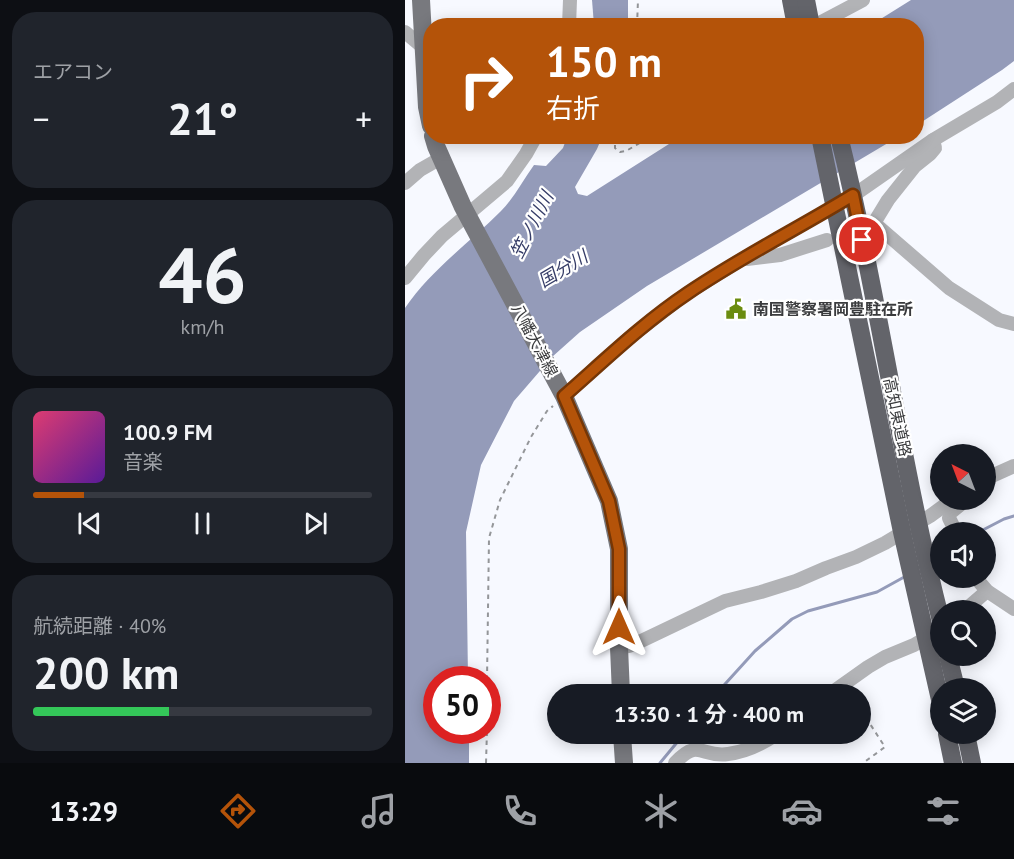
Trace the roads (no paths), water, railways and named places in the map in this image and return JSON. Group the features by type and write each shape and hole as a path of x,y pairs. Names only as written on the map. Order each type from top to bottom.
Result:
{"highway":[{"path":"791,0 794,18"},
{"path":"806,0 811,18"},
{"name":"高知東道路","path":"822,144 902,532 915,550"},
{"name":"高知東道路","path":"841,144 852,189 918,523 915,550 930,618"},
{"name":"高知東道路","path":"923,583 931,600"},
{"path":"949,744 953,763"},
{"path":"968,744 972,763"}],"main road":[{"path":"421,0 423,24"},
{"name":"八幡大津線","path":"436,144 468,216 563,394 609,501 619,549 621,684"},
{"path":"623,744 624,763"}],"street":[{"path":"569,18 570,0"},
{"path":"828,18 863,0"},
{"path":"405,32 423,47"},
{"path":"563,394 629,338 686,294 834,200 997,102 1014,89"},
{"path":"933,140 935,148 915,166 871,225 949,288 999,320 1014,324"},
{"path":"405,278 442,236 507,181 532,144"},
{"path":"405,183 420,170 441,158"},
{"path":"739,261 780,255 827,240"},
{"path":"996,474 1014,466"},
{"path":"619,647 637,643 725,601 796,581 865,553 937,510"},
{"path":"984,588 1014,609"},
{"path":"977,600 987,591"},
{"path":"844,684 885,657 930,635"},
{"path":"675,763 690,750 730,754 759,744"}],"water":[{"path":"592,0 628,0 628,18 593,18"},
{"path":"911,0 1014,0 1014,61 924,120 924,18 882,18"},
{"path":"564,144 599,144 575,187 578,194 587,196 669,144 886,144 647,286 580,332 552,357 514,401 481,465 466,532 468,666 423,666 423,744 469,744 469,763 405,763 405,308 438,269 506,206 534,165 546,166"}],"waterway":[{"path":"996,523 1014,516"},
{"path":"725,684 755,651 792,619 808,611 877,592 906,576"},
{"path":"660,763 676,744"}],"place":[{"name":"南国警察署岡豊駐在所","path":"736,309"}],"water label":[{"name":"笠ノ川川","path":"532,225"},
{"name":"国分川","path":"563,269"}]}
